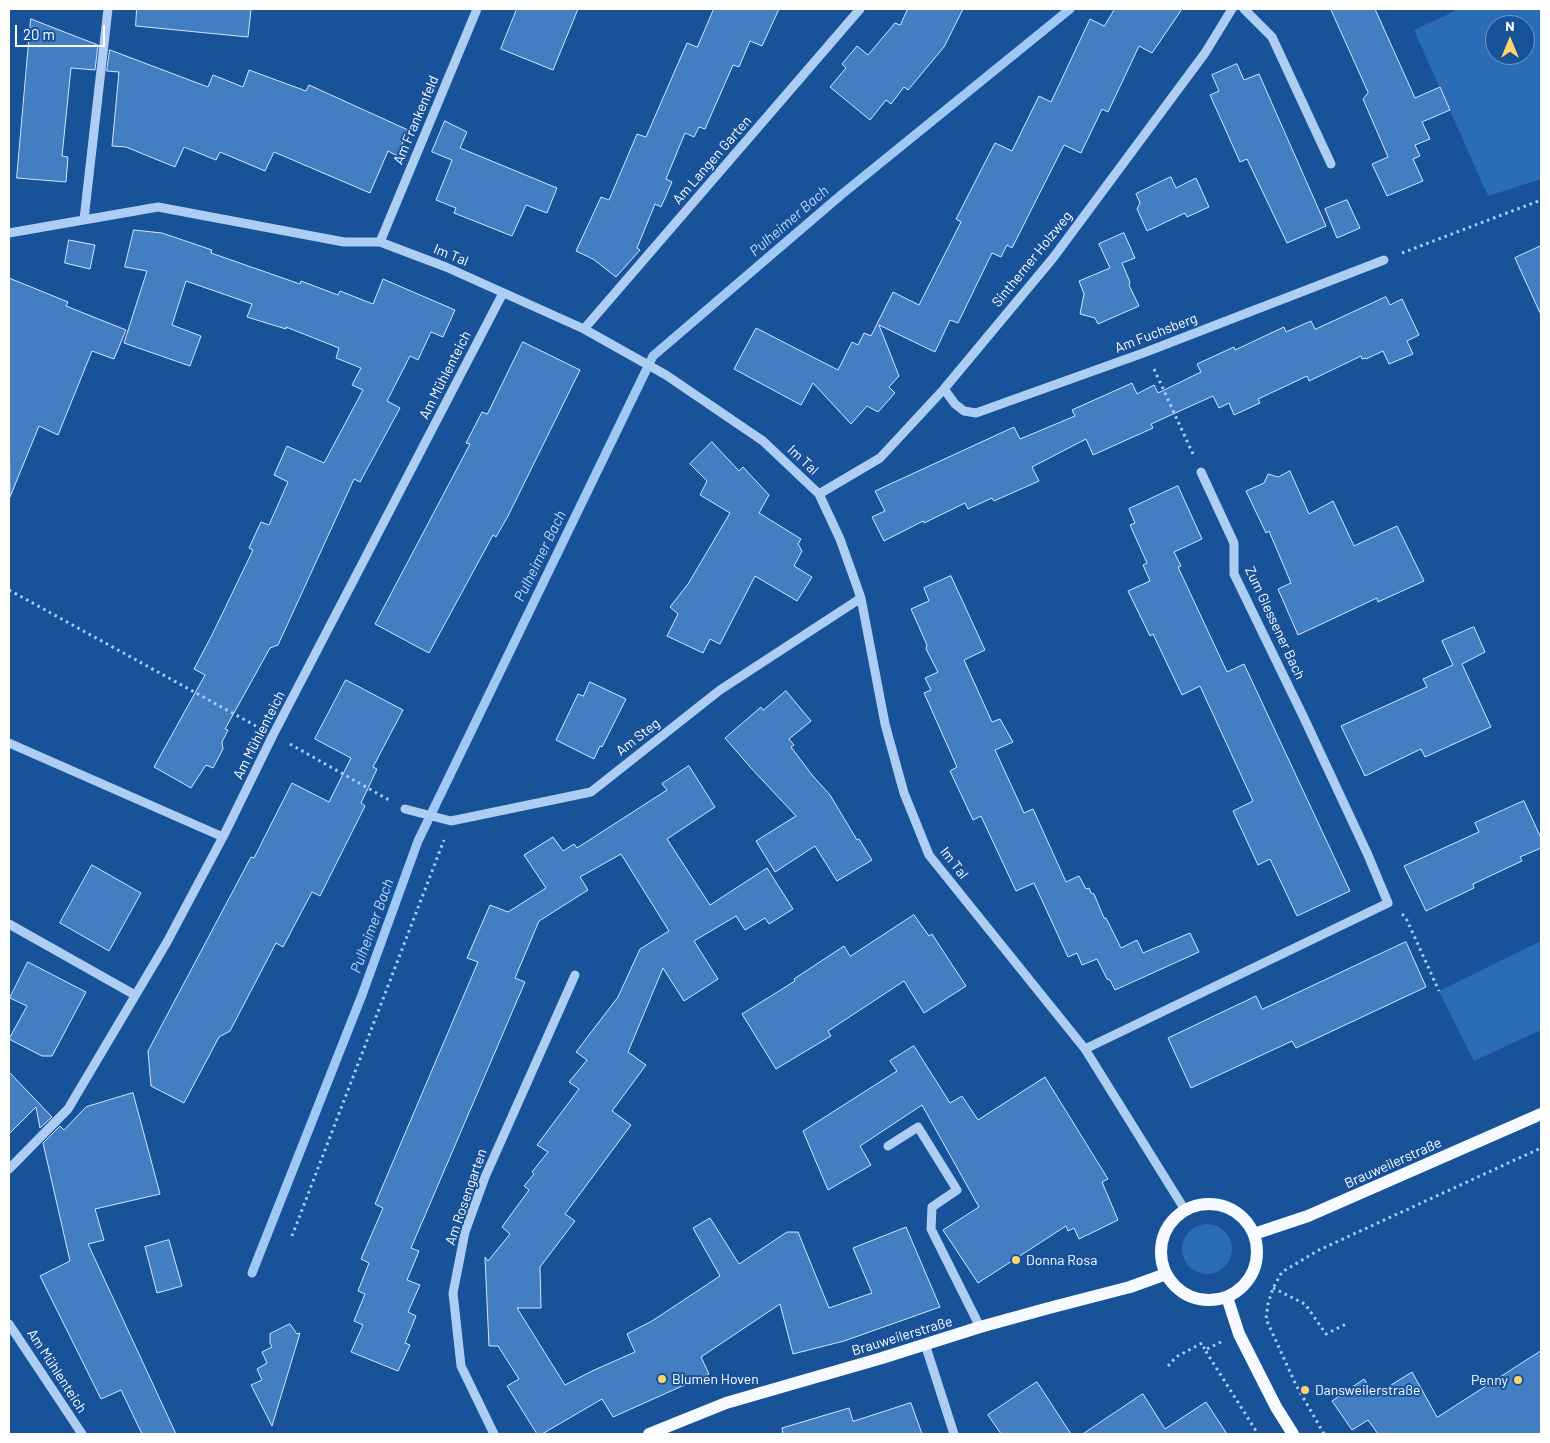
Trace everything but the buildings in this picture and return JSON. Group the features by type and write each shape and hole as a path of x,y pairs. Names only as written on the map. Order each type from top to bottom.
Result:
{"main road":[{"name":"Brauweilerstraße","path":"1254,1234 1308,1216 1541,1114"},
{"path":"1200,1204 1217,1204 1232,1210 1245,1220 1254,1234 1257,1248 1256,1264 1250,1278 1240,1289 1227,1297 1213,1300 1199,1299 1185,1294 1174,1286 1166,1274 1161,1260 1161,1245 1165,1231 1174,1219 1185,1210 1200,1204"},
{"name":"Brauweilerstraße","path":"649,1434 726,1403 882,1358 980,1327 1130,1287 1166,1274"},
{"path":"1227,1297 1239,1334 1276,1407 1293,1434"}],"street":[{"path":"84,219 108,9"},
{"name":"Am Frankenfeld","path":"380,242 477,9"},
{"name":"Am Langen Garten","path":"584,329 860,9"},
{"name":"Sintherner Holzweg","path":"819,494 880,458 944,388 1054,258 1205,53 1232,9"},
{"path":"1244,9 1272,37 1331,164"},
{"name":"Im Tal","path":"9,233 158,207 344,242 380,242 446,267 584,329 666,375 763,441 819,494 840,539 861,598 886,724 904,793 929,855 1086,1049 1185,1210"},
{"name":"Am Fuchsberg","path":"944,388 955,404 964,411 976,413 1146,352 1384,260"},
{"name":"Am Mühlenteich","path":"9,1169 68,1109 167,942 503,293"},
{"name":"Zum Glessener Bach","path":"1201,472 1234,543 1234,574 1308,727 1388,902"},
{"name":"Am Steg","path":"405,809 451,821 591,792 720,690 861,598"},
{"path":"9,743 223,837"},
{"path":"1086,1049 1388,902"},
{"path":"9,924 135,995"},
{"name":"Am Rosengarten","path":"494,1434 461,1366 452,1293 465,1232 485,1177 574,975"},
{"path":"888,1146 918,1127 957,1190 932,1207 931,1229 980,1327"},
{"name":"Am Mühlenteich","path":"9,1324 82,1434"},
{"path":"925,1344 954,1434"}],"path":[{"path":"1384,260 1541,200"},
{"path":"1146,352 1201,472"},
{"path":"9,590 405,809"},
{"path":"292,1236 451,821"},
{"path":"1388,902 1406,918 1439,991"},
{"path":"1324,1434 1296,1386 1266,1319 1268,1304 1282,1272 1319,1250 1541,1148"},
{"path":"1274,1288 1305,1304 1326,1334 1346,1324"},
{"path":"1168,1366 1176,1357 1202,1343 1205,1350"}],"shaded area":[{"path":"1455,9 1541,9 1541,179 1488,196 1414,30 1455,11"},
{"path":"1541,941 1541,1030 1474,1061 1439,991"},
{"path":"1207,1224 1217,1226 1225,1231 1230,1239 1232,1249 1230,1259 1225,1267 1217,1272 1207,1274 1197,1272 1189,1267 1184,1259 1182,1249 1184,1239 1189,1231 1197,1226"}],"waterway":[{"name":"Pulheimer Bach","path":"252,1273 362,995 418,841 653,356 841,195 1070,9"}],"place":[{"name":"Donna Rosa","path":"1016,1260"},
{"name":"Blumen Hoven","path":"662,1379"},
{"name":"Penny","path":"1518,1380"},
{"name":"Dansweilerstraße","path":"1305,1390"}]}
